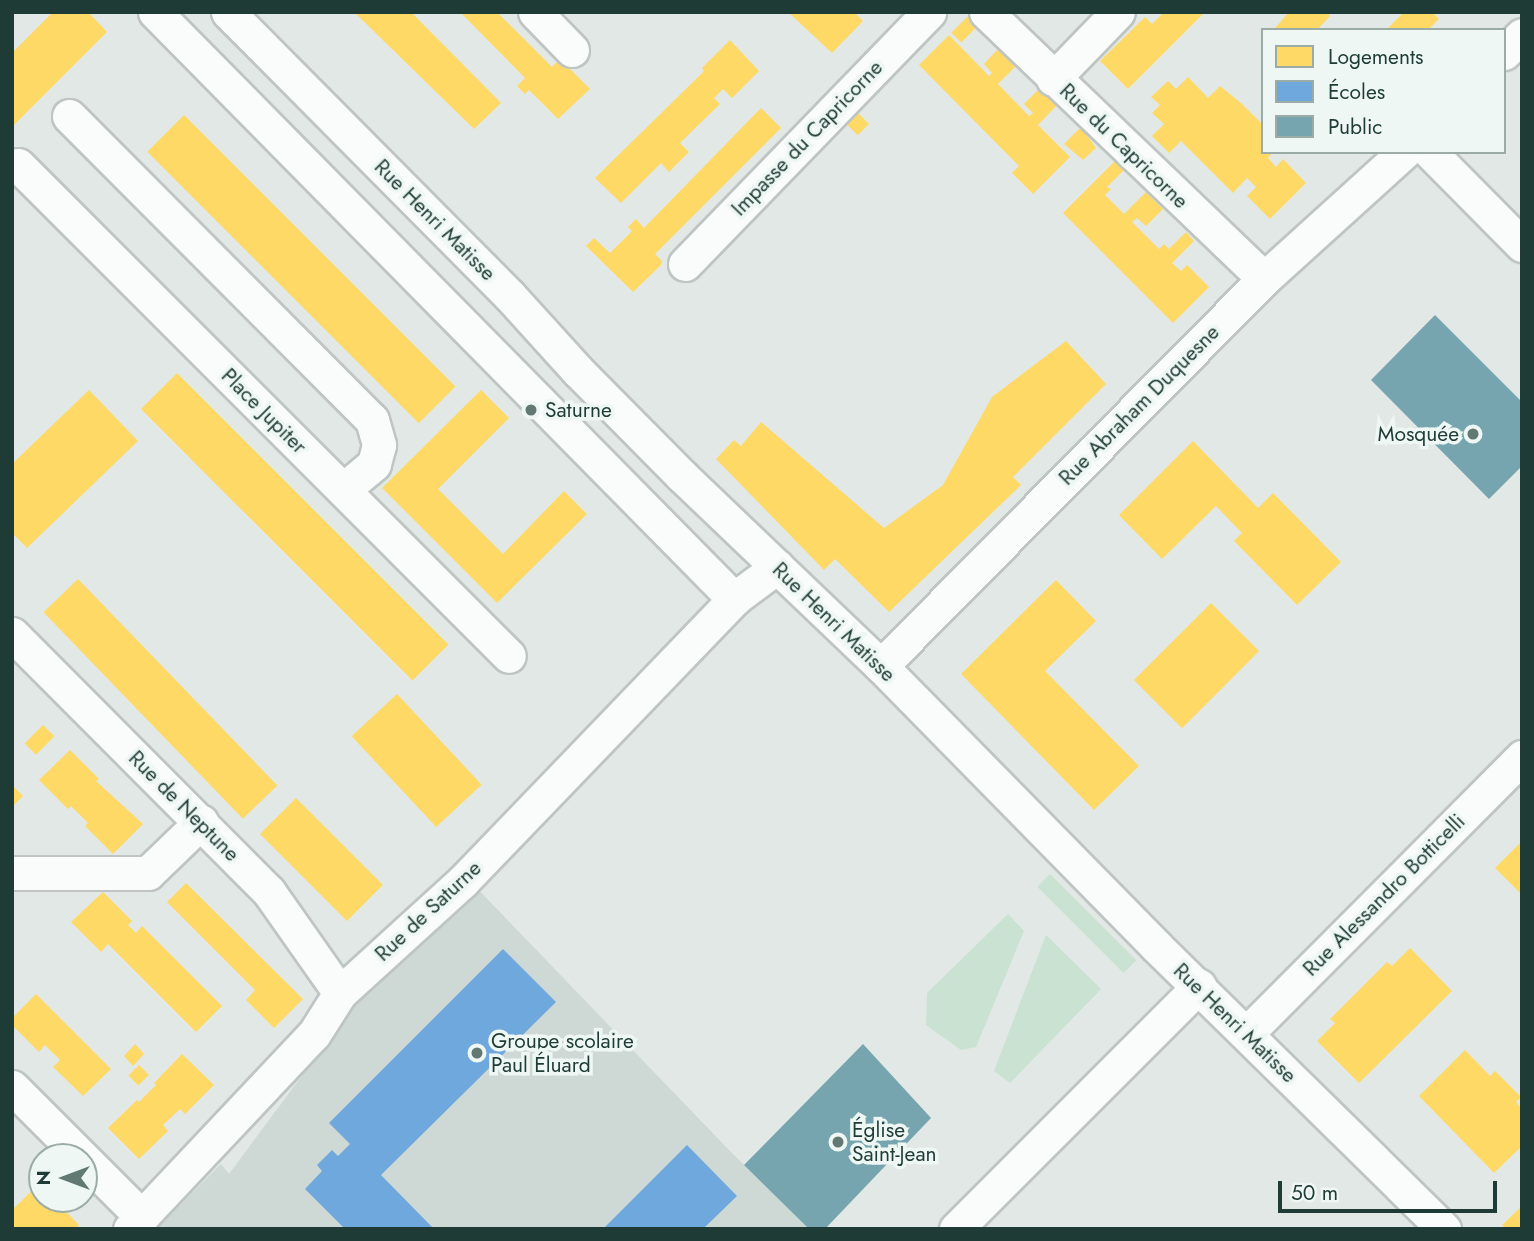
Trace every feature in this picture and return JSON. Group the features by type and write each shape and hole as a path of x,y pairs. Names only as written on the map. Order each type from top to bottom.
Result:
{"street":[{"name":"Rue Henri Matisse","path":"228,12 510,296 645,439 881,666 1444,1229"},
{"path":"535,12 572,50"},
{"name":"Impasse du Capricorne","path":"685,264 929,12"},
{"name":"Rue du Capricorne","path":"986,12 1264,279"},
{"path":"1053,79 1118,12"},
{"path":"168,17 733,598"},
{"path":"1506,51 1522,35"},
{"path":"69,116 372,420 379,445 374,464 343,490"},
{"name":"Rue Abraham Duquesne","path":"881,666 1264,279 1402,154"},
{"path":"1432,154 1522,245"},
{"name":"Place Jupiter","path":"18,166 509,656"},
{"name":"Rue de Saturne","path":"136,1223 314,1034 340,993 463,881 733,598 777,567"},
{"name":"Rue de Neptune","path":"12,634 269,892 340,993"},
{"name":"Rue Alessandro Botticelli","path":"1247,1033 1522,757"},
{"path":"12,873 148,873 201,822"},
{"path":"956,1229 1199,986"},
{"path":"12,1087 68,1143"},
{"path":"98,1176 136,1223"}],"shaded area":[{"name":"Groupe scolaire Paul Éluard","path":"468,879 730,1151 809,1229 156,1229 221,1164 229,1174 392,954"}],"green space":[{"path":"1050,874 1136,960 1124,973 1037,887"},
{"path":"1008,914 1024,931 976,1047 961,1050 926,1025 927,993"},
{"path":"1046,935 1101,989 1010,1083 994,1071"}],"building: Logements":[{"path":"53,12 88,12 107,32 12,127 12,53"},
{"path":"354,12 411,12 501,103 474,129"},
{"path":"460,12 497,12 552,67 560,59 590,89 558,119 529,90 525,94 517,86 525,78"},
{"path":"788,12 854,12 863,21 832,53"},
{"path":"1164,12 1205,12 1128,89 1100,61 1145,17 1152,24"},
{"path":"1289,12 1327,12 1330,16 1319,28 1275,28"},
{"path":"1404,12 1432,12 1439,19 1430,28 1388,28"},
{"path":"969,15 979,25 961,43 951,33"},
{"path":"949,35 989,76 992,73 984,64 1001,46 1018,64 998,84 1029,116 1033,113 1024,104 1041,87 1058,104 1038,125 1070,157 1033,194 1012,173 1019,166 919,65"},
{"path":"730,40 759,71 732,98 723,89 714,98 720,104 680,143 689,152 669,172 661,163 621,203 595,178 704,71 702,68"},
{"path":"1188,77 1208,98 1220,86 1261,123 1261,154 1271,154 1268,158 1276,167 1283,159 1306,183 1270,219 1247,196 1256,187 1247,178 1233,193 1181,141 1169,153 1152,136 1164,124 1152,113 1160,105 1151,97 1168,81 1176,89"},
{"path":"761,108 781,128 655,254 662,261 661,265 633,292 586,246 594,238 610,253 632,231 628,227 636,219 644,228"},
{"path":"857,112 869,124 858,135 846,123"},
{"path":"184,115 456,387 419,423 147,152"},
{"path":"1081,127 1096,148 1083,160 1064,144"},
{"path":"1115,161 1124,170 1107,187 1111,189 1105,195 1124,214 1146,192 1163,209 1146,226 1137,218 1132,222 1159,249 1164,244 1169,249 1186,232 1194,241 1172,263 1181,271 1187,265 1209,287 1173,323 1063,213"},
{"path":"1066,341 1106,384 1013,477 1021,485 889,612 835,559 824,570 716,459 734,440 741,446 761,422 884,528 943,485 992,397"},
{"path":"177,373 449,645 412,681 141,409"},
{"path":"89,390 138,441 27,548 12,533 12,464"},
{"path":"481,390 509,418 438,489 503,554 564,491 587,514 497,603 382,488"},
{"path":"1193,441 1258,508 1273,493 1341,562 1297,605 1234,541 1242,533 1216,506 1162,559 1119,515"},
{"path":"78,579 277,785 243,819 43,612"},
{"path":"1056,580 1096,621 1045,671 1139,766 1094,810 961,674"},
{"path":"1211,603 1259,651 1182,728 1134,680"},
{"path":"397,694 482,785 436,827 352,736"},
{"path":"43,725 54,736 36,755 25,743"},
{"path":"70,750 99,779 96,781 143,824 113,854 85,826 88,823 71,806 68,809 39,780"},
{"path":"12,785 23,796 12,807"},
{"path":"296,798 383,885 347,921 260,834"},
{"path":"1522,841 1522,895 1495,868"},
{"path":"186,883 303,999 274,1028 246,1000 255,990 167,902"},
{"path":"103,892 132,921 128,925 136,933 142,926 222,1006 196,1032 108,944 101,952 71,922"},
{"path":"1410,948 1452,991 1359,1083 1317,1041 1335,1023 1330,1019 1387,962 1392,966"},
{"path":"36,994 111,1069 83,1096 53,1067 60,1060 45,1045 39,1052 12,1025 12,1018"},
{"path":"135,1044 144,1054 133,1066 124,1056"},
{"path":"1465,1050 1490,1076 1495,1071 1521,1097 1516,1102 1522,1109 1522,1146 1494,1173 1419,1096"},
{"path":"182,1054 214,1085 185,1114 180,1109 163,1125 168,1131 139,1159 108,1128 156,1085 154,1083"},
{"path":"139,1065 149,1075 138,1086 128,1076"},
{"path":"28,1195 28,1213 67,1213 79,1225 75,1229 12,1227 12,1210"},
{"path":"1522,1206 1522,1229 1506,1229 1502,1225"}],"building: Écoles":[{"path":"503,949 556,1002 381,1175 434,1229 345,1229 305,1189 322,1171 317,1165 332,1150 338,1156 350,1144 329,1123"},
{"path":"687,1145 737,1196 703,1229 603,1229"}],"building: Public":[{"name":"Mosquée","path":"1435,315 1522,402 1522,466 1489,499 1371,380"},
{"name":"Église Saint-Jean","path":"863,1044 931,1118 825,1229 809,1229 744,1165"}],"place":[{"name":"Saturne","path":"531,410"},
{"name":"Mosquée","path":"1473,434"},
{"name":"Groupe scolaire Paul Éluard","path":"477,1053"},
{"name":"Église Saint-Jean","path":"838,1142"}]}
